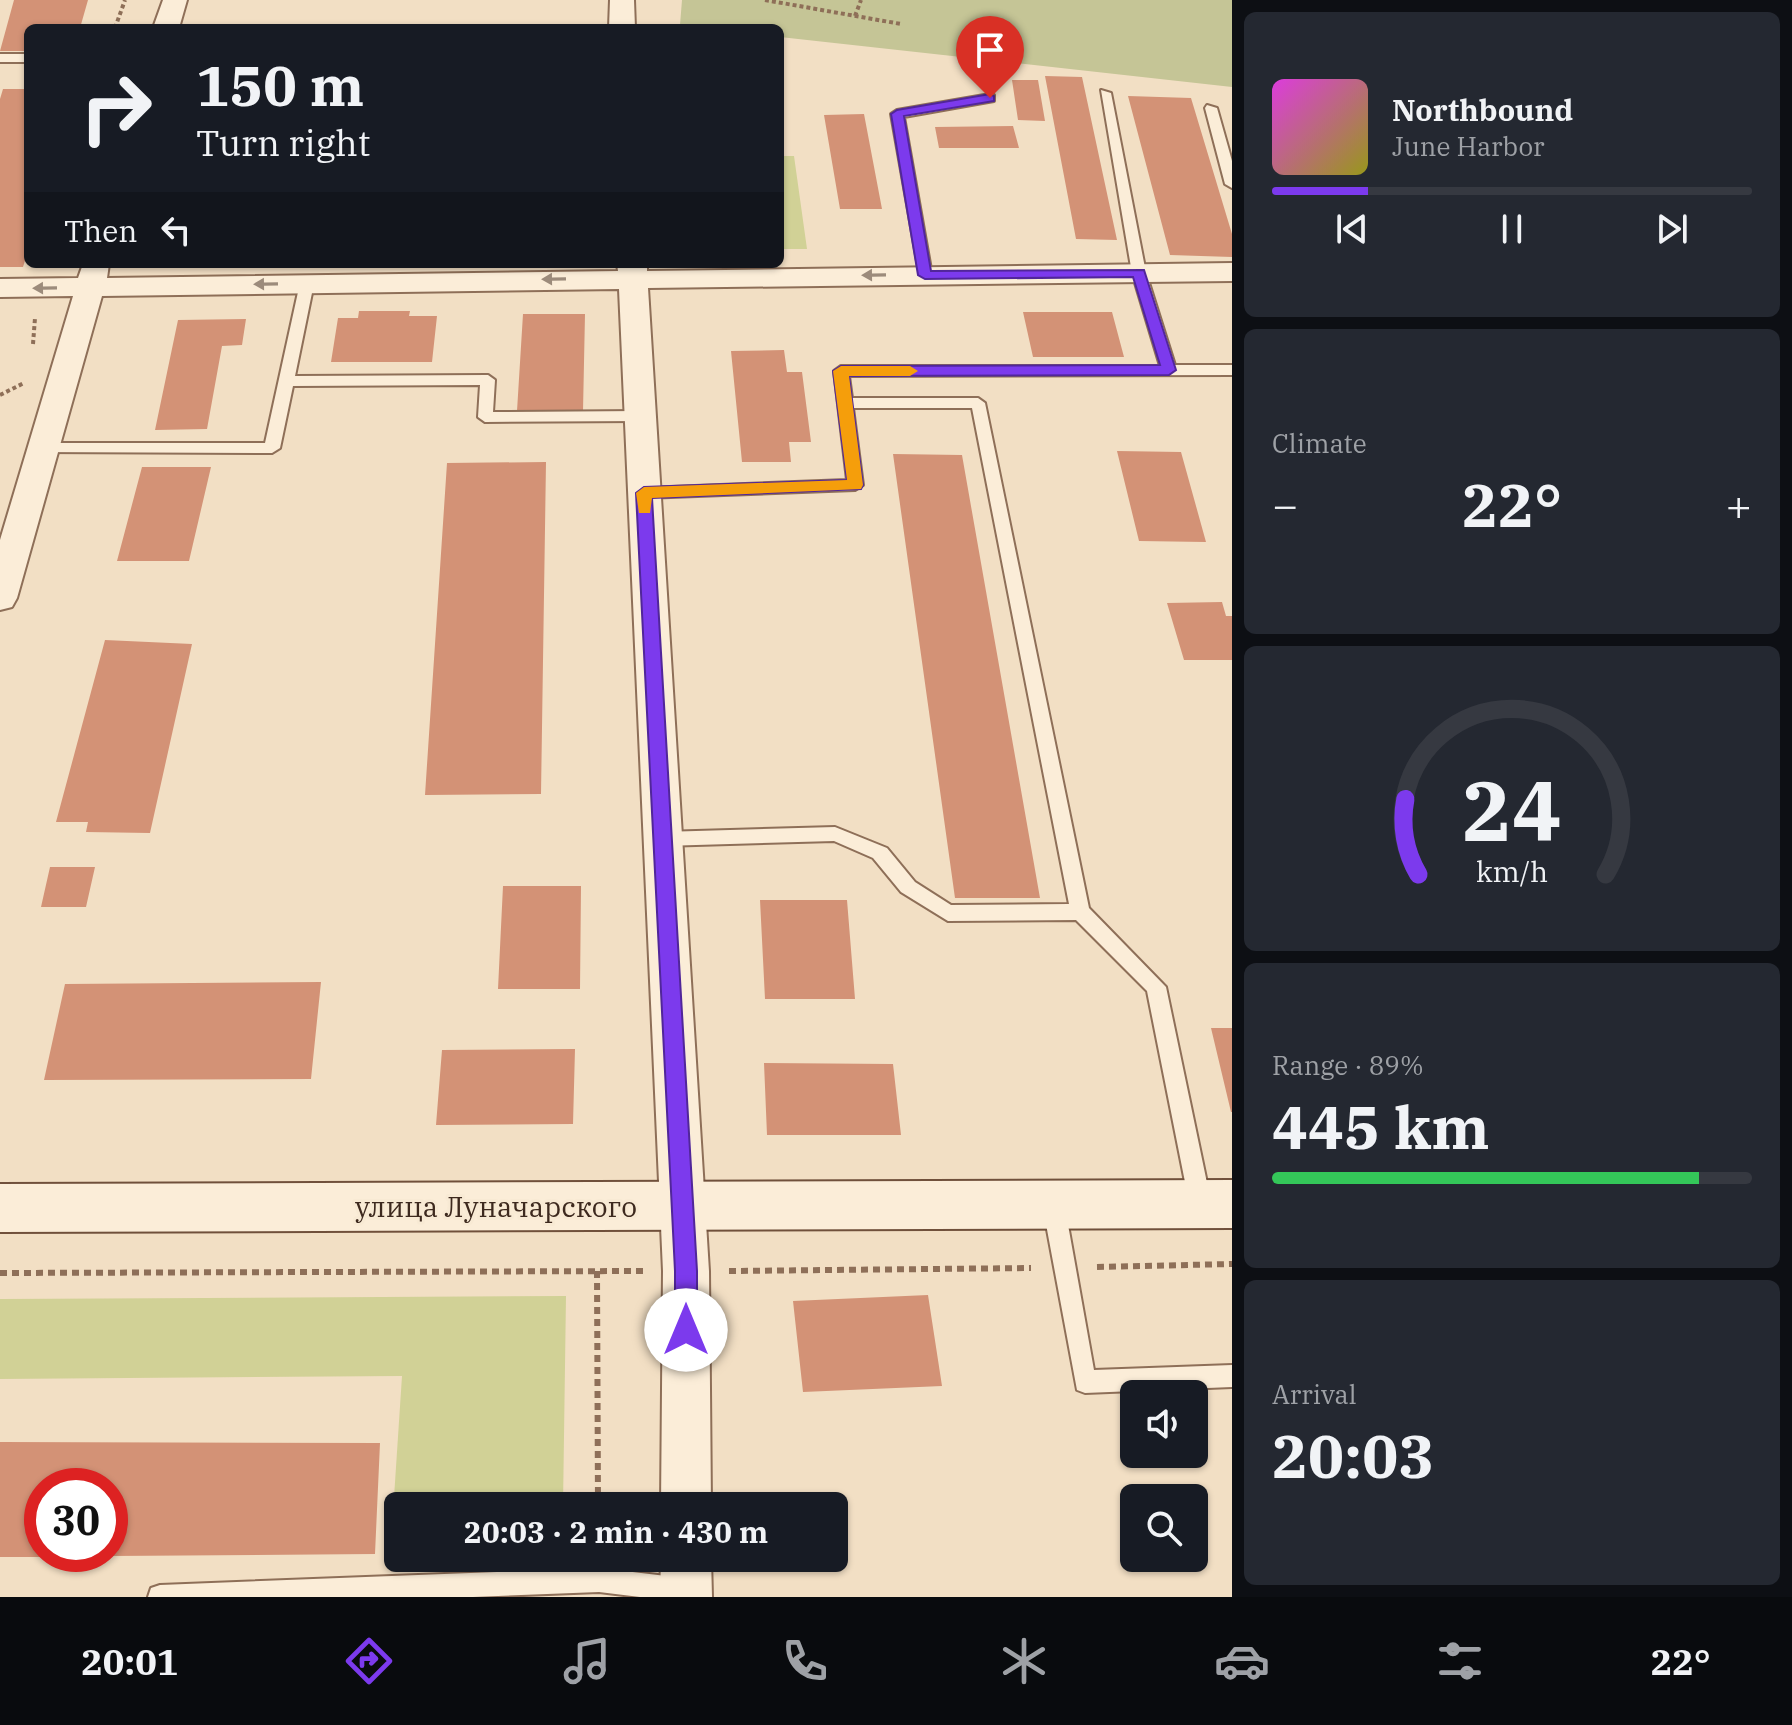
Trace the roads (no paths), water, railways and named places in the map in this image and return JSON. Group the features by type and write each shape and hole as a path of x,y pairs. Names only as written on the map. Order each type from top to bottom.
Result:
{"street":[{"path":"167,24 175,0"},
{"path":"622,0 622,24"},
{"path":"0,288 93,276 307,283 632,271 925,275 1232,272"},
{"path":"632,271 686,1271 686,1492"},
{"path":"0,598 93,276"},
{"name":"улица Луначарского","path":"0,1208 1216,1204"}],"lane":[{"path":"0,58 24,58"},
{"path":"1105,93 1139,273 1169,370"},
{"path":"925,275 897,114 990,98"},
{"path":"1211,108 1232,184"},
{"path":"41,448 272,448 307,283"},
{"path":"644,493 855,485 841,371 1232,370"},
{"path":"284,381 488,380 485,417 640,416"},
{"path":"845,403 978,403 1080,912 1156,987 1216,1204"},
{"path":"662,839 835,834 880,853 908,887 948,913 1080,912"},
{"path":"1054,1205 1085,1382 1232,1376"},
{"path":"160,1597 599,1580 686,1582"}]}
